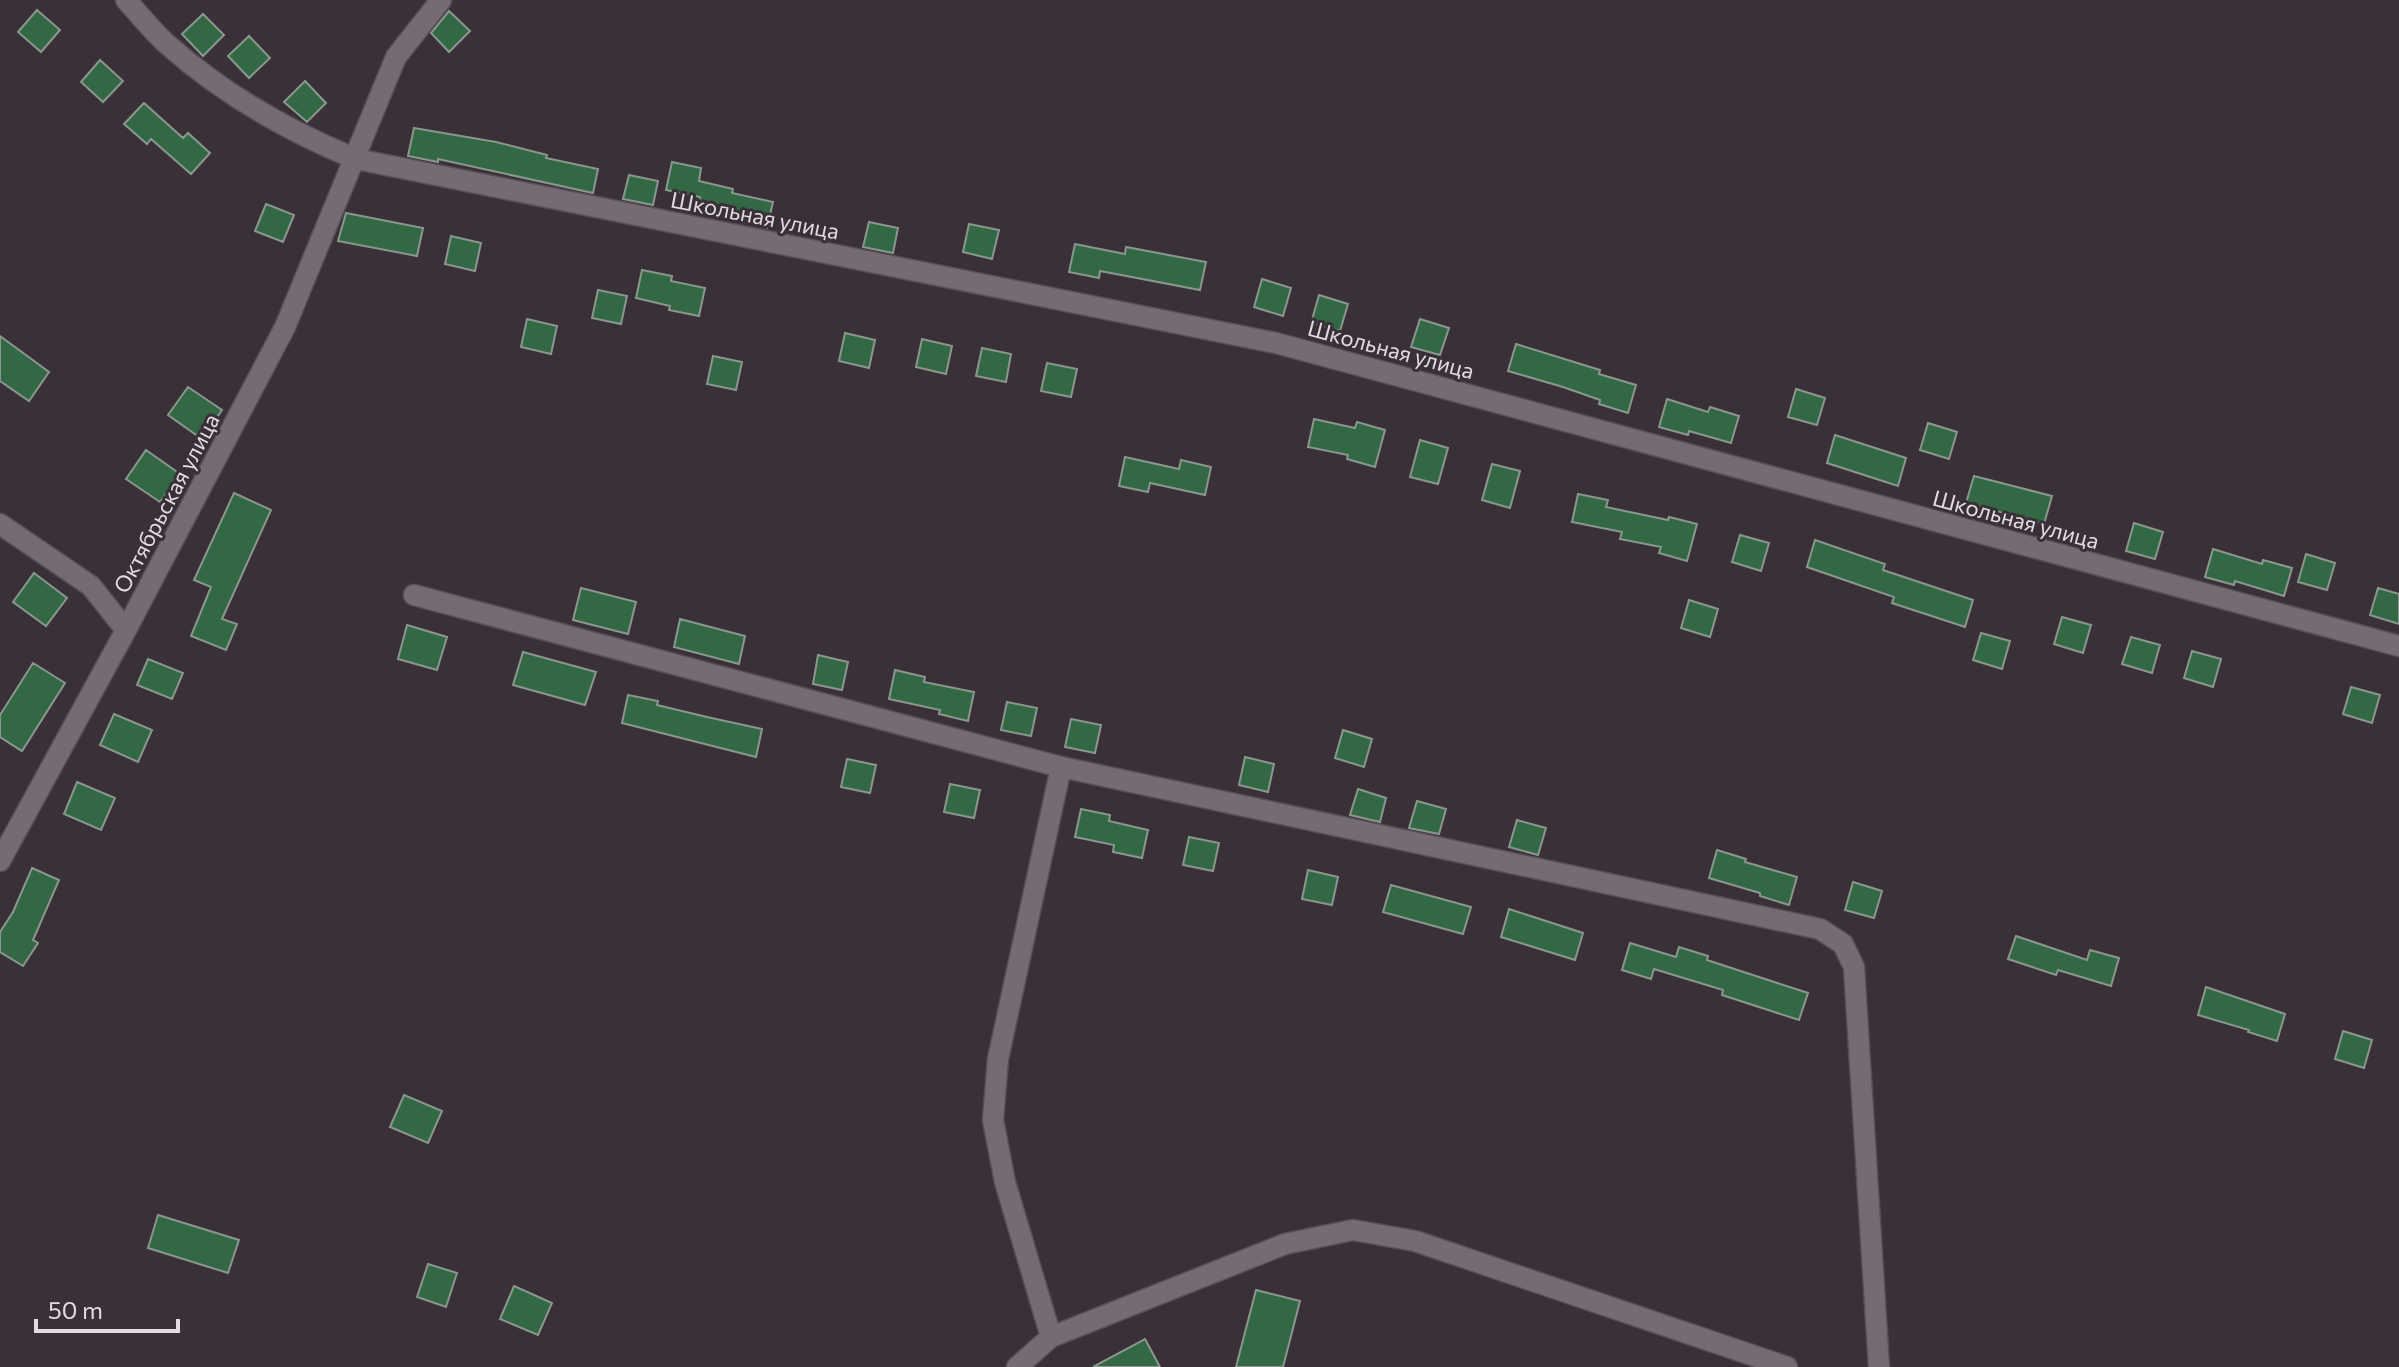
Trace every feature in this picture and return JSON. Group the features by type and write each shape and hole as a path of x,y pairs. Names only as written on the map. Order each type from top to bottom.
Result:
{"street":[{"name":"Школьная улица","path":"126,0 166,44 228,93 307,140 356,159 1276,343 2399,646"},
{"name":"Октябрьская улица","path":"0,861 285,327 396,57 441,0"},
{"path":"0,524 91,586 126,630"},
{"path":"414,595 1061,767 1820,929 1843,944 1854,967 1879,1367"},
{"path":"1051,1337 1005,1182 993,1120 998,1059 1061,767"},
{"path":"1017,1367 1051,1337 1285,1244 1353,1230 1415,1241 1787,1367"}],"building":[{"path":"37,10 60,30 41,52 18,32"},
{"path":"449,11 470,31 449,52 431,33"},
{"path":"203,14 224,35 203,56 182,34"},
{"path":"249,36 270,58 249,78 228,56"},
{"path":"100,60 123,81 103,102 81,82"},
{"path":"305,81 326,103 307,122 284,102"},
{"path":"144,103 183,138 188,133 210,153 191,174 151,139 147,144 124,124"},
{"path":"414,128 496,142 547,155 546,158 598,169 593,193 438,159 438,162 408,156"},
{"path":"672,162 701,168 699,181 733,189 732,193 773,202 767,228 697,210 700,197 666,190"},
{"path":"629,175 658,181 653,205 623,199"},
{"path":"266,204 294,215 283,242 255,231"},
{"path":"346,213 423,228 417,256 338,241"},
{"path":"869,222 898,228 893,253 863,247"},
{"path":"969,224 999,230 992,259 963,252"},
{"path":"451,236 481,243 475,271 445,264"},
{"path":"1075,244 1125,254 1126,247 1206,262 1200,290 1100,271 1099,278 1069,272"},
{"path":"642,270 672,276 671,281 705,288 699,316 669,310 670,306 636,298"},
{"path":"1262,279 1291,288 1283,316 1254,307"},
{"path":"598,290 627,296 621,324 592,318"},
{"path":"1319,295 1348,304 1340,331 1311,323"},
{"path":"527,319 557,326 551,354 521,347"},
{"path":"1420,319 1449,328 1440,355 1411,347"},
{"path":"845,333 875,340 869,368 839,361"},
{"path":"0,336 49,372 29,401 0,381"},
{"path":"922,339 952,346 946,374 916,367"},
{"path":"1516,344 1600,370 1599,374 1636,385 1628,413 1599,404 1600,400 1563,387 1508,371"},
{"path":"982,348 1011,354 1006,382 976,376"},
{"path":"713,356 742,362 736,390 707,384"},
{"path":"1047,363 1077,369 1071,397 1041,391"},
{"path":"188,387 222,410 202,439 168,415"},
{"path":"1796,389 1825,398 1817,425 1788,417"},
{"path":"1667,399 1708,412 1710,407 1739,416 1731,443 1689,431 1688,435 1659,427"},
{"path":"1314,419 1355,428 1357,422 1385,430 1375,467 1347,459 1348,455 1308,447"},
{"path":"1928,423 1957,432 1949,459 1920,450"},
{"path":"1835,435 1906,458 1898,486 1827,463"},
{"path":"1420,440 1448,448 1438,484 1410,477"},
{"path":"146,450 180,474 160,502 126,479"},
{"path":"1125,457 1179,469 1181,460 1211,467 1205,495 1150,483 1148,492 1119,486"},
{"path":"1492,464 1520,471 1510,508 1482,500"},
{"path":"1974,476 2052,496 2044,524 1966,503"},
{"path":"234,493 271,510 222,619 237,624 226,650 191,636 211,587 194,580"},
{"path":"1578,494 1608,500 1606,507 1697,524 1687,561 1659,553 1661,547 1620,539 1622,532 1572,522"},
{"path":"2134,523 2163,532 2155,559 2126,551"},
{"path":"1740,535 1769,543 1761,571 1732,562"},
{"path":"1815,540 1885,564 1883,570 1973,600 1965,627 1892,603 1894,597 1807,567"},
{"path":"2213,549 2262,564 2263,560 2292,568 2284,596 2235,581 2234,585 2205,577"},
{"path":"2306,554 2335,563 2327,590 2298,582"},
{"path":"34,573 67,598 46,626 13,602"},
{"path":"581,588 636,602 628,634 573,620"},
{"path":"2378,588 2399,594 2399,624 2370,615"},
{"path":"1689,600 1718,609 1710,637 1681,628"},
{"path":"2062,617 2091,625 2083,653 2054,644"},
{"path":"680,619 745,636 739,664 674,647"},
{"path":"407,625 447,637 437,670 398,659"},
{"path":"1981,633 2010,641 2002,669 1973,660"},
{"path":"2131,637 2160,645 2152,673 2122,664"},
{"path":"2192,651 2221,659 2213,687 2184,678"},
{"path":"523,652 596,672 585,705 513,685"},
{"path":"818,655 848,662 842,690 813,684"},
{"path":"148,659 183,673 172,699 137,685"},
{"path":"33,663 65,683 22,751 0,737 0,715"},
{"path":"895,670 925,677 924,682 974,692 968,721 939,714 940,710 889,699"},
{"path":"2351,687 2380,695 2372,723 2343,714"},
{"path":"628,695 658,701 657,705 762,729 756,757 622,723"},
{"path":"1007,702 1037,708 1031,736 1001,730"},
{"path":"114,714 152,730 138,762 100,745"},
{"path":"1071,719 1101,725 1095,753 1065,747"},
{"path":"1343,730 1372,739 1364,767 1335,758"},
{"path":"1245,757 1274,764 1268,792 1239,785"},
{"path":"847,759 876,765 870,793 841,787"},
{"path":"77,782 115,798 101,830 64,814"},
{"path":"950,784 980,790 974,818 944,812"},
{"path":"1358,789 1386,798 1380,822 1350,815"},
{"path":"1417,801 1446,809 1439,834 1409,828"},
{"path":"1081,809 1110,815 1109,821 1148,830 1142,858 1113,852 1114,845 1075,837"},
{"path":"1517,820 1546,828 1538,855 1509,847"},
{"path":"1189,837 1219,843 1213,871 1183,865"},
{"path":"1717,850 1746,859 1745,862 1797,877 1789,905 1709,878"},
{"path":"32,868 59,880 33,940 38,943 23,966 0,952 0,932 13,912"},
{"path":"1308,870 1338,877 1332,905 1302,899"},
{"path":"1853,882 1882,891 1874,918 1845,910"},
{"path":"1391,885 1471,907 1463,934 1383,912"},
{"path":"1509,909 1583,933 1575,960 1501,937"},
{"path":"2016,936 2087,960 2090,950 2119,958 2111,986 2058,970 2056,975 2008,959"},
{"path":"1630,943 1676,957 1679,947 1708,956 1707,960 1808,993 1799,1020 1722,995 1723,990 1654,969 1651,979 1622,970"},
{"path":"2206,987 2285,1014 2277,1041 2198,1015"},
{"path":"2343,1031 2372,1040 2364,1068 2335,1059"},
{"path":"404,1095 442,1111 428,1143 390,1127"},
{"path":"158,1215 239,1240 228,1273 148,1248"},
{"path":"428,1264 457,1273 446,1307 417,1297"},
{"path":"514,1286 552,1303 538,1335 500,1319"},
{"path":"1256,1290 1300,1301 1283,1367 1236,1367"},
{"path":"1145,1339 1160,1367 1093,1367"}]}
